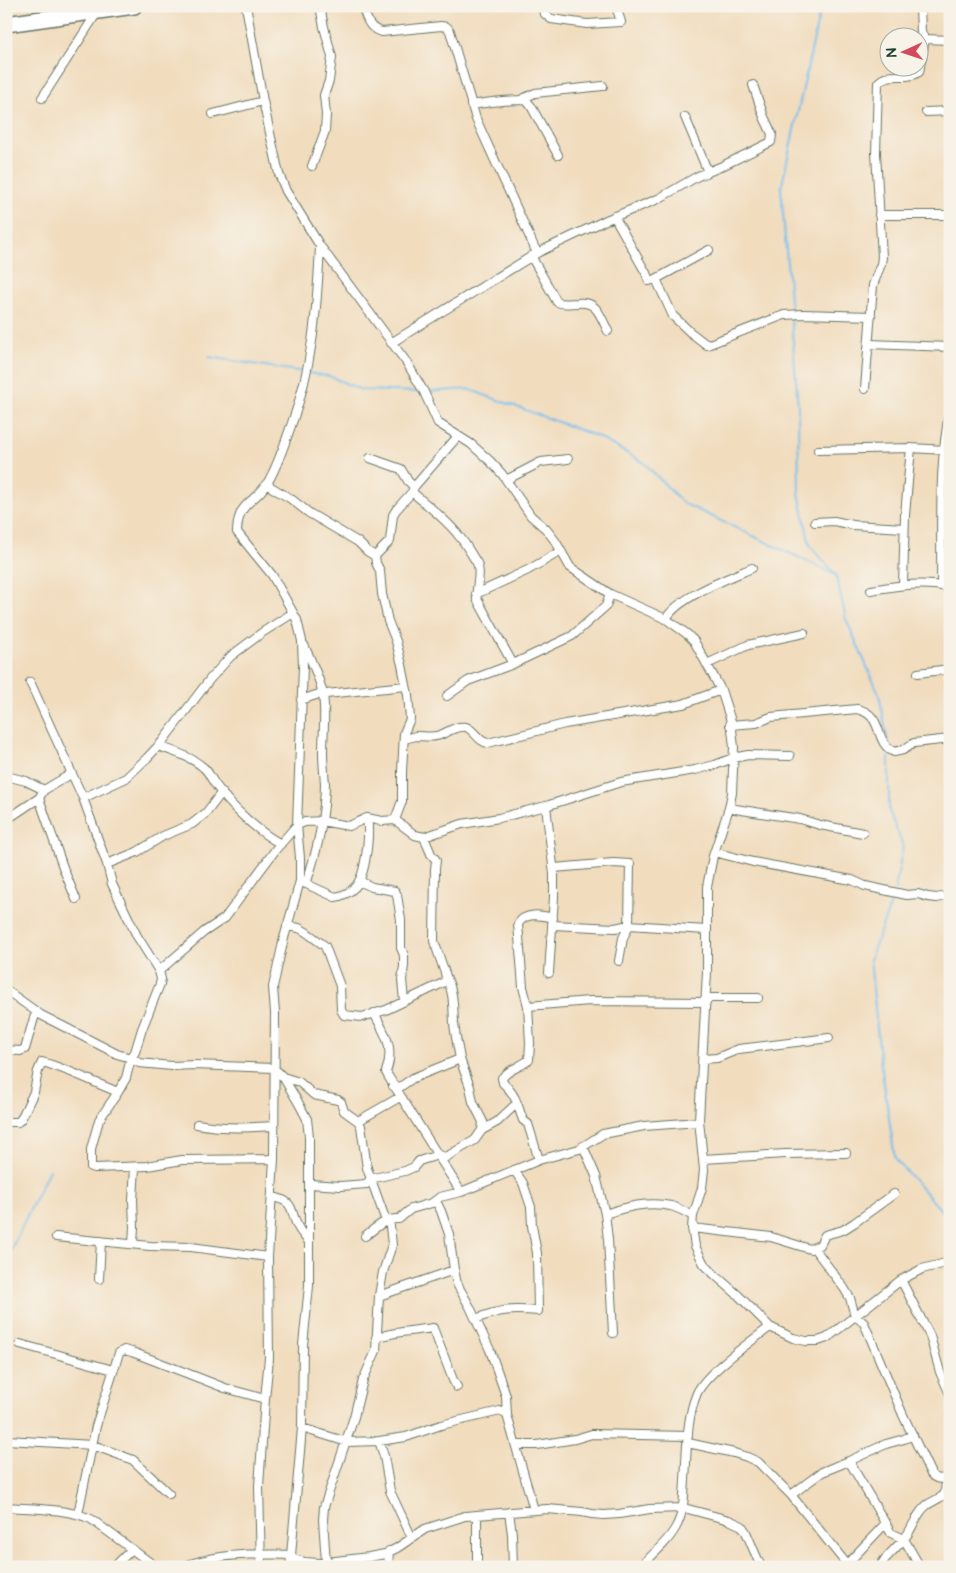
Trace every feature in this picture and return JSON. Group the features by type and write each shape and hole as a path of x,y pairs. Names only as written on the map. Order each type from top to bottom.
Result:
{"highway":[{"path":"6,24 134,6"}],"street":[{"path":"246,6 263,101 279,174 286,191 320,246 407,363 424,392 438,423 490,461 531,516 546,529 556,542 570,568 610,594 666,619 687,634 694,641 708,664 721,690 731,721 734,747 732,793 729,808 714,852 706,887 706,1000 700,1122 703,1159 702,1188 693,1216 692,1228 695,1246 704,1264 770,1327 792,1338 806,1342 818,1342 827,1338 902,1280 922,1269 950,1262"},
{"path":"312,166 326,131 324,95 329,81 332,57 320,6"},
{"path":"362,6 370,27 376,31 446,27 453,37 471,105 534,254 558,302 563,304 589,302 594,305 608,331"},
{"path":"542,6 545,14 551,19 587,24 621,22 616,6"},
{"path":"920,6 921,28"},
{"path":"42,98 98,11"},
{"path":"928,39 950,40"},
{"path":"865,389 873,284 882,264 876,153 878,83 885,78"},
{"path":"391,343 534,254 614,216 658,199 683,184 768,144 772,140 772,131 764,117 753,85"},
{"path":"520,100 535,93 603,86"},
{"path":"471,105 498,100 506,102 526,100 558,156"},
{"path":"213,114 263,101"},
{"path":"926,112 950,111"},
{"path":"685,117 698,152 708,172"},
{"path":"614,216 649,281 709,250"},
{"path":"879,216 950,216"},
{"path":"303,883 297,825 301,700 304,667 300,629 272,575 237,532 237,520 241,511 266,484 274,470 292,425 304,385 312,345 316,316 320,246"},
{"path":"656,279 673,316 707,345 784,315 871,316"},
{"path":"950,291 950,306"},
{"path":"869,344 950,347"},
{"path":"871,590 895,585 946,587 945,450 950,410"},
{"path":"375,556 390,541 393,515 396,510 458,436"},
{"path":"818,450 911,448 945,450"},
{"path":"903,585 904,528 911,448"},
{"path":"370,458 401,469 413,490 459,535 480,568 476,594 478,602 513,664"},
{"path":"506,480 541,462 568,459"},
{"path":"266,484 291,499 309,514 358,542 375,556 380,571 382,594 388,621 396,641 406,686 410,719 404,733 402,801 394,820"},
{"path":"815,522 834,521 853,525 904,528"},
{"path":"476,594 528,570 561,551"},
{"path":"666,619 693,596 752,568"},
{"path":"447,696 468,681 513,664 572,636 606,606 610,594"},
{"path":"83,798 126,778 158,746 210,679 231,656 293,613"},
{"path":"708,664 748,645 804,633"},
{"path":"261,1567 259,1486 269,1358 268,1257 274,1159 275,1013 273,987 288,926 303,883 313,866 325,784 323,694 315,669 302,641"},
{"path":"918,673 950,669"},
{"path":"30,682 83,798 122,908 159,971 161,979 137,1047 131,1058 129,1071 118,1092 98,1120 91,1149 91,1167 147,1166 182,1160 274,1159"},
{"path":"301,700 323,694 406,686"},
{"path":"404,739 416,736 433,737 459,727 464,727 470,729 482,741 488,743 565,724 683,704 721,690"},
{"path":"730,725 756,723 771,718 857,709 870,714 878,726 886,746 898,751 914,743 950,740"},
{"path":"158,746 180,754 202,766 222,792 261,832 281,844"},
{"path":"159,971 204,932 225,918 254,877 281,844 297,825 305,822 321,821 350,826 367,818 382,821 394,820 415,835 424,837 462,824 499,818 546,806 621,782 695,770 748,755 790,756"},
{"path":"6,820 39,798 44,790 71,774"},
{"path":"6,776 26,781 44,790"},
{"path":"107,864 137,852 163,836 192,824 206,813 222,792"},
{"path":"39,798 76,900"},
{"path":"546,806 554,868 554,897 548,973"},
{"path":"729,808 800,819 820,826 863,834"},
{"path":"303,883 335,897 346,894 355,887 359,881 368,842 367,818"},
{"path":"310,1184 340,1186 367,1184 370,1179 405,1171 419,1161 438,1155 446,1156 475,1140 482,1130 483,1122 473,1102 460,1058 450,984 434,942 434,869 436,860 431,854 424,837"},
{"path":"714,852 753,862 852,880 865,886 907,895 918,894 937,898 950,895"},
{"path":"554,868 613,863 630,864 629,925 623,938 619,961"},
{"path":"300,865 313,866"},
{"path":"359,881 395,891 397,895 401,920 401,948 404,955 402,980 404,1001"},
{"path":"539,1160 528,1124 519,1113 515,1097 503,1083 502,1078 506,1072 522,1066 529,1060 528,1006 523,987 518,924 524,918 531,915 545,916 552,921 615,928 629,925 706,930"},
{"path":"288,926 299,928 325,946 340,986 341,1010 344,1015 362,1017 386,1010 445,982 446,976"},
{"path":"6,990 56,1023 117,1054 146,1065 231,1065 274,1068 283,1077 307,1119 310,1184 309,1286 304,1345 302,1428 290,1567"},
{"path":"528,1006 590,1001 758,998"},
{"path":"6,1050 20,1051 25,1049 37,1012"},
{"path":"374,1013 389,1042 389,1064 386,1072 393,1086 462,1192"},
{"path":"703,1059 717,1058 739,1049 829,1038"},
{"path":"393,1086 400,1087 413,1078 460,1058"},
{"path":"6,1122 18,1122 21,1119 34,1092 38,1070 42,1062 67,1070 118,1092"},
{"path":"283,1077 299,1082 314,1095 338,1100 341,1102 344,1112 358,1121 361,1126 370,1179 386,1221 390,1226 392,1245 383,1272 379,1296 376,1351 363,1380 354,1417 324,1507 326,1562"},
{"path":"358,1121 400,1097"},
{"path":"482,1130 498,1122 514,1106 518,1106"},
{"path":"365,1236 391,1218 399,1219 411,1209 436,1201 444,1195 462,1192 539,1160 579,1149 603,1134 644,1126 700,1122"},
{"path":"197,1124 217,1128 274,1126"},
{"path":"583,1146 601,1191 605,1214 613,1334"},
{"path":"703,1159 786,1154 846,1153"},
{"path":"133,1244 135,1166"},
{"path":"476,1319 495,1311 538,1311 537,1253 531,1207 523,1183 514,1170"},
{"path":"692,1228 771,1237 791,1242 804,1248 814,1248 820,1245 825,1235 843,1230 894,1194"},
{"path":"272,1197 286,1200 291,1207 299,1229 309,1242"},
{"path":"436,1201 449,1234 458,1284 490,1350 506,1396 507,1415 534,1510"},
{"path":"605,1214 629,1206 649,1204 672,1206 693,1216"},
{"path":"56,1237 163,1247 191,1247 233,1254 268,1257"},
{"path":"99,1279 101,1241"},
{"path":"814,1248 844,1288 850,1298 855,1316 864,1323 931,1474 937,1479 948,1477 945,1494 939,1500 927,1505 918,1516 910,1532 880,1567"},
{"path":"379,1296 454,1270"},
{"path":"902,1280 930,1336 940,1372 950,1394"},
{"path":"640,1567 671,1534 684,1508 688,1440 693,1406 698,1392 725,1362 770,1327"},
{"path":"376,1338 386,1334 433,1328 457,1387"},
{"path":"20,1344 113,1370"},
{"path":"78,1514 96,1426 119,1353 124,1350 132,1352 225,1388 265,1399"},
{"path":"302,1428 346,1441 379,1441 406,1437 441,1425 487,1413 500,1411 507,1415"},
{"path":"516,1445 537,1445 575,1439 592,1434 688,1440 748,1457 758,1462 791,1494 848,1565 886,1523"},
{"path":"791,1494 822,1472 886,1444 913,1435"},
{"path":"6,1440 93,1444 133,1460 169,1494"},
{"path":"379,1441 384,1456 390,1491 412,1538"},
{"path":"849,1461 891,1533 904,1538 920,1567"},
{"path":"6,1507 63,1511 91,1519 156,1567"},
{"path":"183,1567 199,1561 260,1553 290,1555 294,1559 305,1562 326,1562 369,1557 389,1552 425,1529 465,1516 547,1509 604,1515 650,1509 684,1508 730,1520 742,1526 761,1567"},
{"path":"510,1512 513,1567"},
{"path":"477,1515 477,1567"},
{"path":"114,1567 132,1549"},
{"path":"388,1567 389,1552"}],"waterway":[{"path":"791,312 781,189 821,6"},
{"path":"791,316 798,407 799,493 810,546 836,575 846,619 879,694 888,742"},
{"path":"209,357 303,372"},
{"path":"307,373 329,376 361,390 422,392"},
{"path":"427,392 468,389 596,436 643,462 683,503 834,574"},
{"path":"889,751 889,811 903,846 895,890"},
{"path":"894,895 870,959 880,1057 895,1159 950,1220"},
{"path":"6,1260 49,1170"}]}
